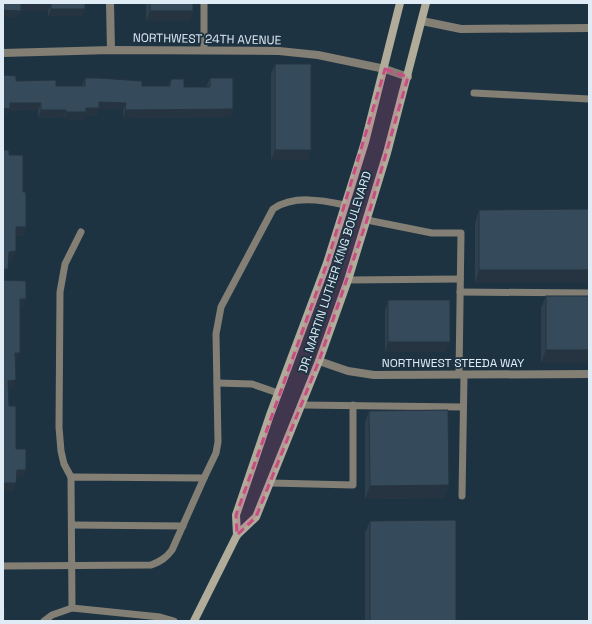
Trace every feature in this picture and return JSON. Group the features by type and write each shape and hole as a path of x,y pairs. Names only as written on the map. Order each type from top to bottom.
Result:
{"main road":[{"name":"DR. MARTIN LUTHER KING BOULEVARD","path":"237,535 236,515 278,393 327,263 365,142 385,69 400,3"},
{"path":"420,3 422,21"},
{"name":"DR. MARTIN LUTHER KING BOULEVARD","path":"194,621 237,535 256,517 320,361 367,220 408,77 426,3"}],"street":[{"path":"110,3 111,50"},
{"path":"422,21 461,29 589,28"},
{"name":"NORTHWEST 24TH AVENUE","path":"3,53 111,50 279,51 318,54 385,69 408,77"},
{"name":"NORTHWEST STEEDA WAY","path":"320,361 348,371 374,375 589,374"}],"lane":[{"path":"204,3 204,50"},
{"path":"474,93 589,99"},
{"path":"3,566 152,565 166,558 172,550 216,453 218,442 216,334 221,307 273,209 281,204 300,201 328,201 345,205"},
{"path":"367,220 432,233 461,233 460,292 463,407 462,496"},
{"path":"72,608 71,477 64,464 60,451 59,427 60,292 65,264 81,232"},
{"path":"348,280 460,279"},
{"path":"460,292 589,293"},
{"path":"217,383 252,384 278,393"},
{"path":"302,405 463,407"},
{"path":"270,483 353,485 353,405"},
{"path":"71,477 204,478"},
{"path":"72,525 183,526"},
{"path":"44,621 52,615 72,608 160,617 174,621"}],"highlighted area":[{"path":"385,69 408,77 367,220 319,361 256,517 237,535 236,515 327,263"}],"building":[{"path":"3,3 85,3 85,9 51,9 51,4 21,4 21,11 3,10"},
{"path":"150,3 193,3 193,11 150,11"},
{"path":"275,64 311,64 311,150 275,150"},
{"path":"3,75 16,76 16,81 56,80 56,86 85,86 85,78 99,78 142,81 142,86 170,86 171,79 184,79 184,87 210,87 210,78 233,78 233,109 125,110 126,103 99,102 99,108 86,108 86,112 41,110 41,103 10,103 10,109 3,108"},
{"path":"3,150 9,150 9,155 23,155 23,192 26,192 26,227 16,227 16,251 9,252 8,269 3,269"},
{"path":"589,209 589,270 479,270 479,210"},
{"path":"3,280 26,281 26,299 20,299 20,353 15,353 16,380 8,381 9,406 16,406 16,449 26,449 26,470 17,470 16,483 3,483"},
{"path":"546,296 589,296 589,350 546,350"},
{"path":"388,300 450,300 450,342 388,342"},
{"path":"448,410 449,485 370,486 369,411"},
{"path":"456,520 456,621 370,621 370,521"},
{"path":"3,608 5,608 4,621 3,621"}]}
